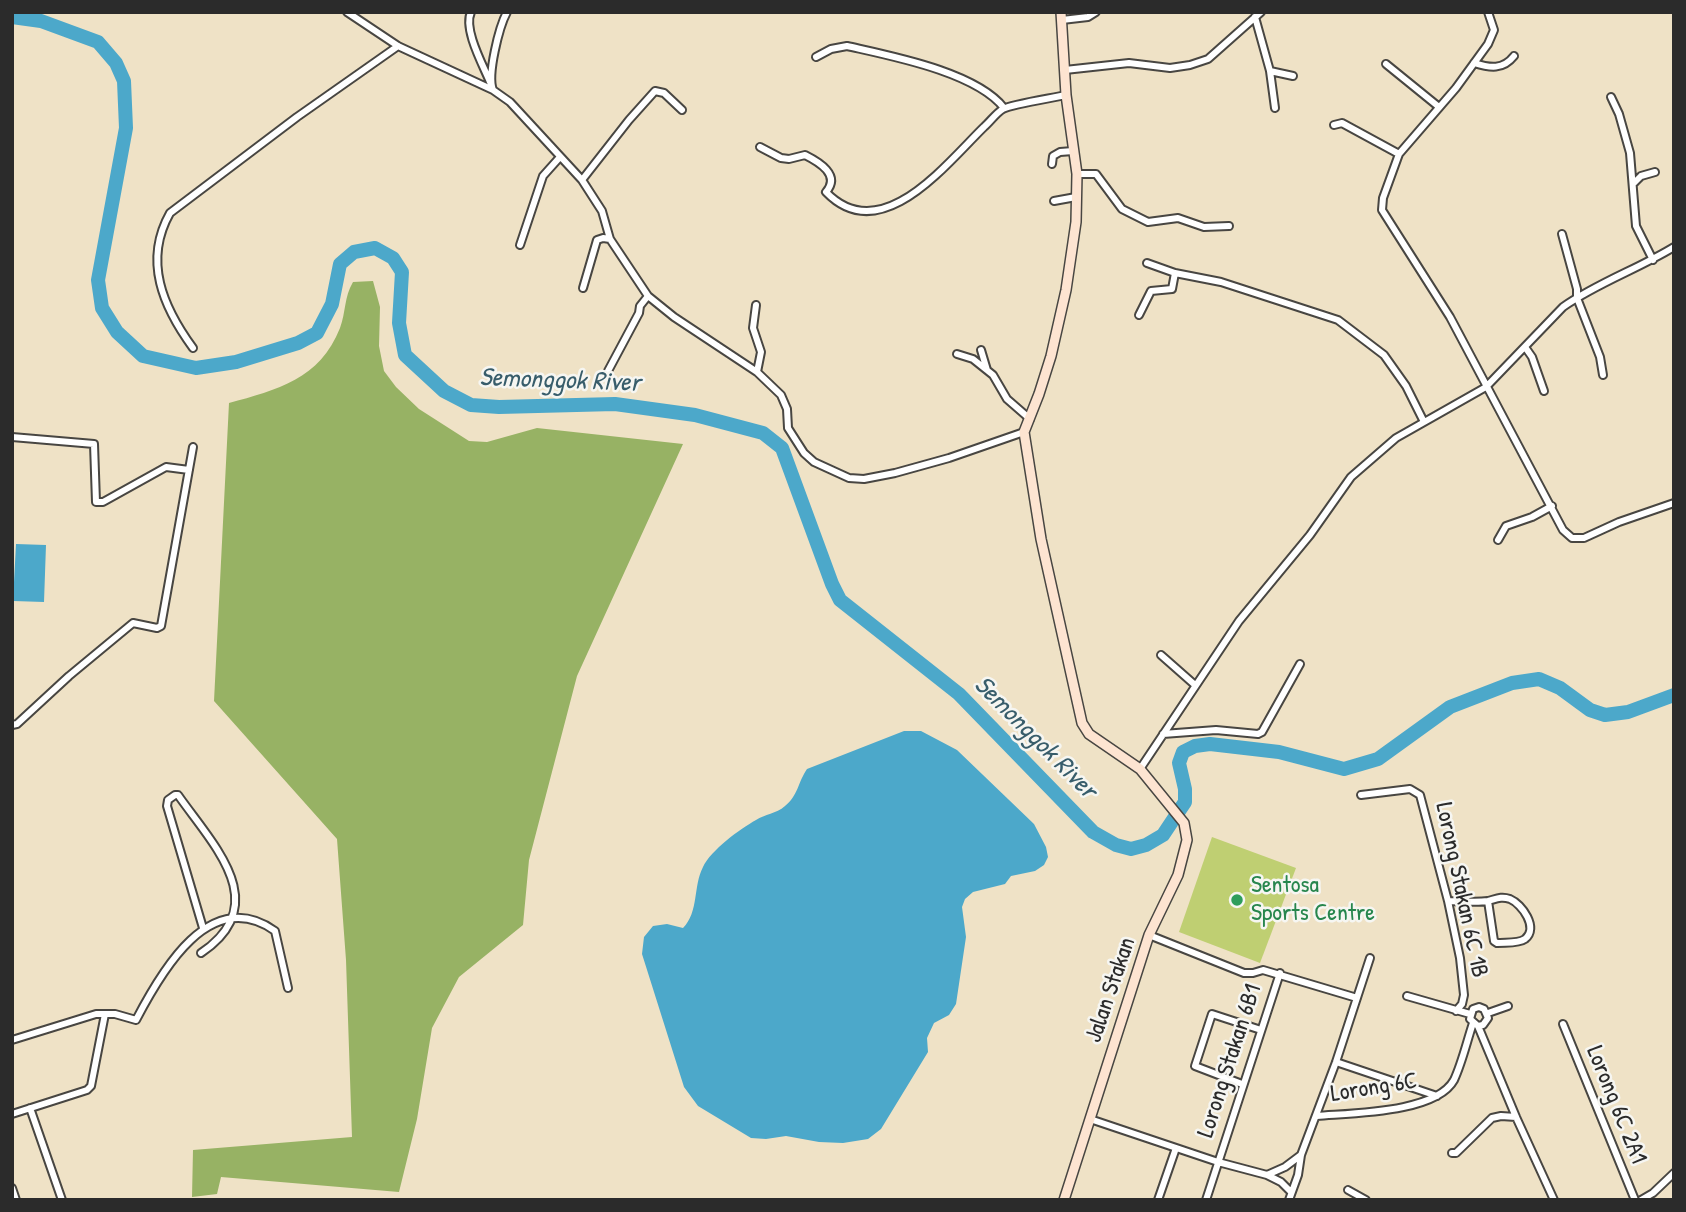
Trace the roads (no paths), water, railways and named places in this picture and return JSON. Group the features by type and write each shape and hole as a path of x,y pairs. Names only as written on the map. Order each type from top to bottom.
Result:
{"main road":[{"path":"1024,432 1051,356 1066,290 1076,222 1077,174 1066,95 1061,16"},
{"name":"Jalan Stakan","path":"1024,432 1041,539 1082,723 1089,734 1140,769 1184,823 1187,840 1178,875 1149,935 1064,1200"}],"street":[{"path":"347,12 398,46 492,87 529,120 582,180 602,211 610,239 648,296 674,317 757,372 780,395 786,409 788,428 804,453 814,462 849,478 864,479 949,458 1024,432"},
{"path":"471,12 468,19 469,31 492,87"},
{"path":"492,87 499,32 507,12"},
{"path":"1061,16 1088,18 1096,12"},
{"path":"1488,12 1494,30 1488,44 1399,154 1383,198 1382,210 1450,317 1563,530 1572,538 1584,538 1619,522 1674,503"},
{"path":"1065,70 1129,64 1170,68 1189,65 1208,59 1258,15 1275,108"},
{"path":"193,348 176,325 162,297 158,274 161,229 170,213 297,117 398,46"},
{"path":"816,57 831,49 847,46 933,69 976,85 1004,108"},
{"path":"1474,63 1495,68 1507,64 1514,56"},
{"path":"1386,64 1439,107"},
{"path":"1270,71 1293,76"},
{"path":"582,180 629,120 656,91 664,93 682,110"},
{"path":"760,148 781,158 805,155 814,160 828,171 832,178 830,188 826,192 831,198 855,208 872,211 892,207 917,192 1004,108 1066,95"},
{"path":"1611,97 1619,114 1630,153 1637,231 1653,260"},
{"path":"1334,125 1342,123 1399,154"},
{"path":"1052,164 1056,154 1073,151"},
{"path":"520,245 543,176 561,157"},
{"path":"1633,185 1637,178 1655,172"},
{"path":"1077,174 1096,174 1122,209 1148,222 1178,218 1204,227 1229,226"},
{"path":"1054,201 1076,197"},
{"path":"1562,234 1577,298 1600,357 1603,375"},
{"path":"583,288 597,240 610,239"},
{"path":"1140,769 1238,621 1310,534 1351,477 1396,438 1486,387 1563,307 1674,247"},
{"path":"1147,263 1175,273 1221,282 1338,320 1384,355 1406,386 1424,422"},
{"path":"1139,315 1151,291 1172,289 1175,273"},
{"path":"608,371 639,313 640,306 648,296"},
{"path":"757,305 752,328 761,352 757,372"},
{"path":"1525,347 1530,353 1544,391"},
{"path":"981,350 987,370"},
{"path":"957,354 972,359 993,375 1007,400 1030,419"},
{"path":"12,437 93,444 96,502 103,502 166,467 189,470"},
{"path":"12,725 17,724 132,623 157,628 161,626 193,447"},
{"path":"1498,540 1506,526 1532,517 1552,506"},
{"path":"1161,655 1195,685"},
{"path":"1163,734 1216,730 1258,734 1262,732 1300,664"},
{"name":"Lorong Stakan 6C 1B","path":"1361,795 1410,789 1420,795 1460,958 1464,995 1462,1004 1456,1011"},
{"path":"201,953 215,944 227,929 237,900 230,871 178,795 173,795 166,803 203,928"},
{"path":"1448,901 1488,901 1500,897 1512,900 1521,906 1528,917 1531,931 1527,938 1521,941 1494,941 1488,901"},
{"path":"12,1040 75,1020 105,1014 136,1020 155,984 203,928 233,917 267,925 275,931 288,988"},
{"path":"1149,935 1244,973 1264,970 1280,973 1357,998"},
{"path":"1289,1200 1298,1175 1301,1155 1336,1062 1370,958"},
{"name":"Lorong Stakan 6B1","path":"1206,1200 1280,973"},
{"path":"1407,996 1470,1014 1479,1007 1488,1013"},
{"path":"1488,1013 1508,1006"},
{"path":"1475,1024 1486,1022 1488,1013"},
{"path":"12,1114 87,1090 92,1086 105,1014"},
{"path":"1242,1083 1195,1066 1212,1014 1261,1030"},
{"path":"1470,1014 1554,1200"},
{"name":"Lorong 6C","path":"1317,1116 1385,1110 1438,1096 1454,1079 1475,1024"},
{"name":"Lorong 6C 2A1","path":"1563,1024 1635,1200"},
{"path":"1336,1062 1438,1096"},
{"path":"30,1108 62,1200"},
{"path":"1452,1153 1456,1153 1492,1118 1516,1117"},
{"path":"1090,1119 1218,1161 1267,1174 1291,1192"},
{"path":"1158,1200 1176,1147"},
{"path":"1267,1174 1285,1167 1301,1155"},
{"path":"1641,1200 1674,1174"},
{"path":"12,1188 16,1200"},
{"path":"1348,1189 1366,1200"}],"water":[{"path":"16,544 46,545 44,602 13,601"},
{"path":"904,731 921,731 957,750 1034,824 1048,857 1044,865 1035,871 1011,876 1005,884 973,892 965,899 962,907 966,937 956,1004 949,1015 934,1023 927,1038 928,1052 881,1129 868,1139 843,1143 786,1136 751,1138 698,1106 684,1087 642,954 644,937 653,926 667,924 683,928 694,907 700,874 707,860 742,829 759,818 782,809 795,793 807,769"}],"waterway":[{"name":"Semonggok River","path":"12,17 41,21 98,42 116,63 124,81 126,128 98,280 102,308 117,332 143,356 196,368 236,362 298,343 317,333 332,304 340,264 354,252 375,248 393,258 402,272 399,323 405,355 444,391 471,405 499,407 615,404 695,415 763,433 782,448 840,600 959,694 1093,832 1116,845 1131,849 1146,845 1163,835 1185,802 1179,763 1183,752 1195,746 1210,744 1279,752 1344,769 1378,759 1450,707 1512,683 1539,679 1560,688 1590,710 1605,715 1628,712 1674,695"}],"place":[{"name":"Sentosa Sports Centre","path":"1237,900"}]}
